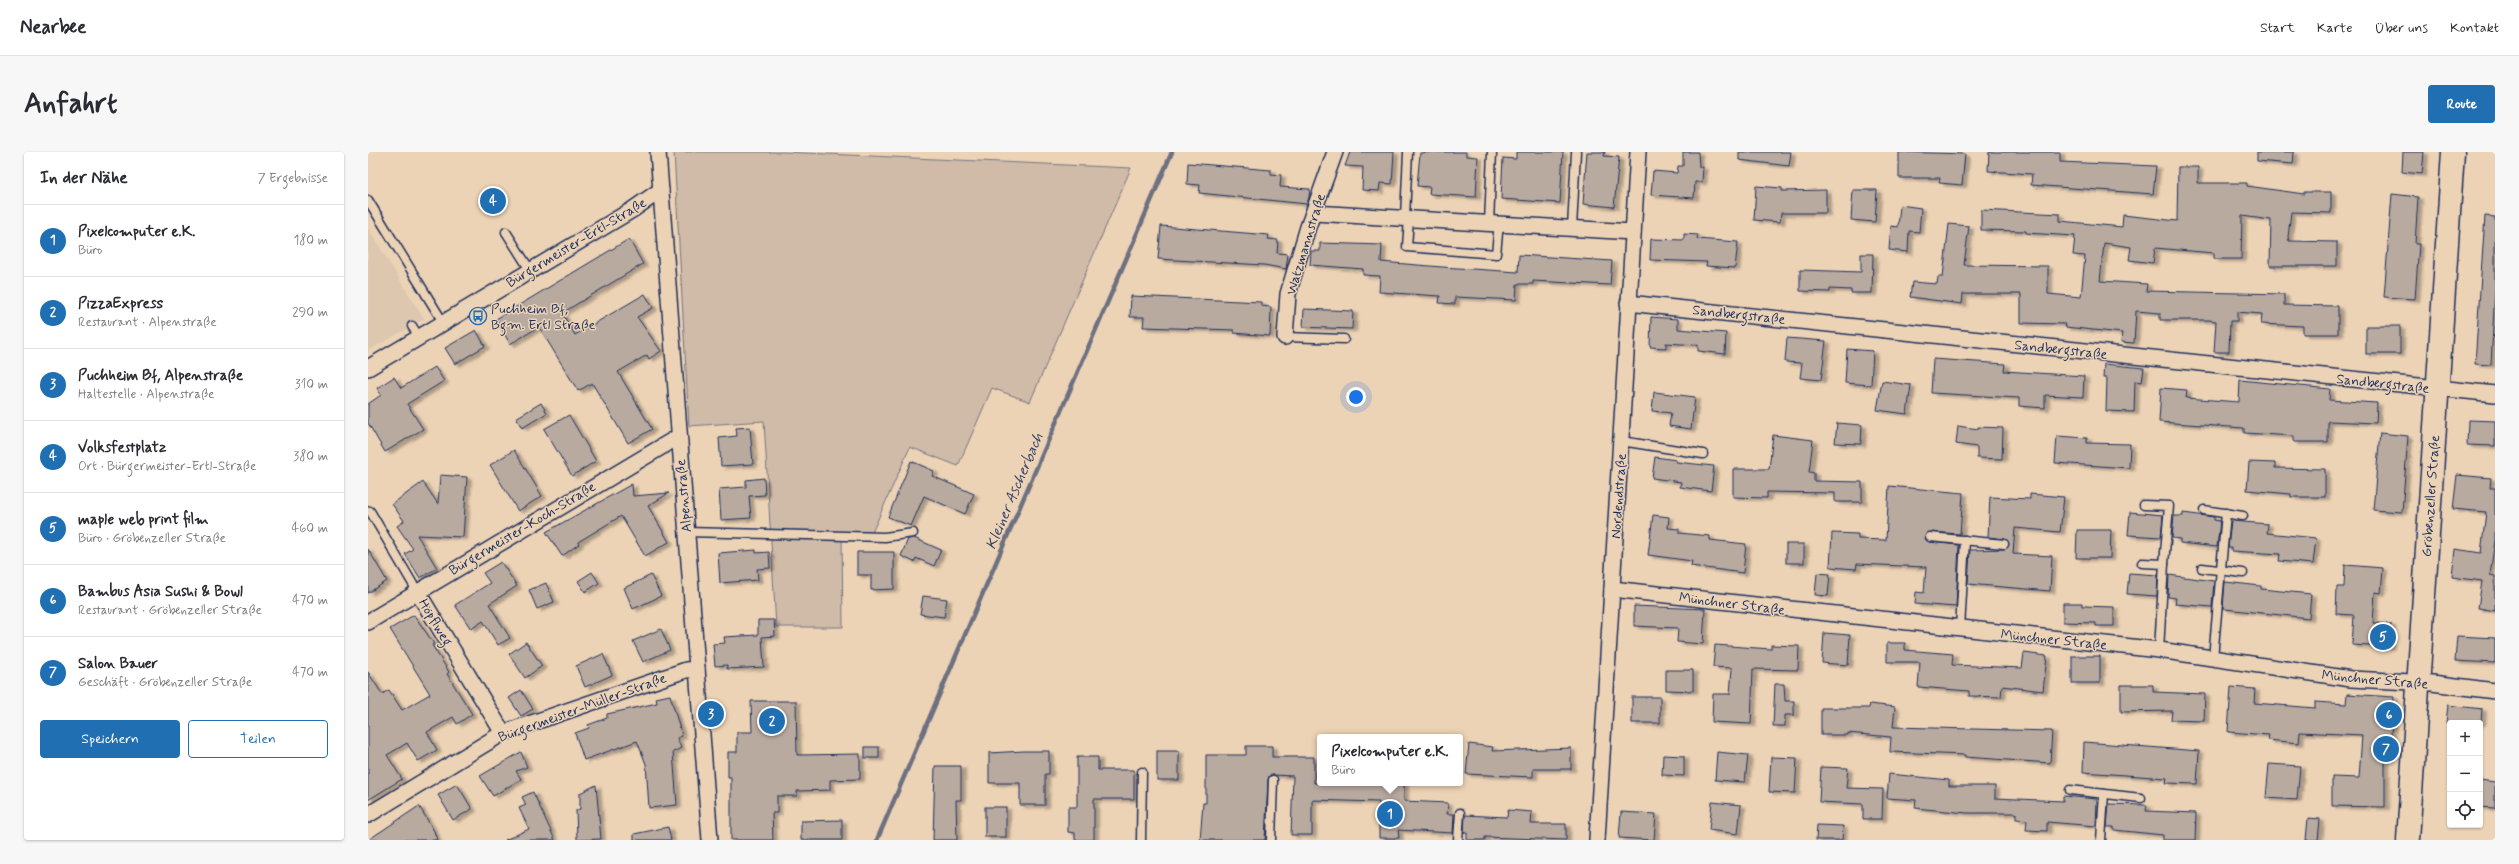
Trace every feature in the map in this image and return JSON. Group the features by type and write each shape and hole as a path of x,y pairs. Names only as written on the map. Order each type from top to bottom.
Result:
{"street":[{"name":"Alpenstraße","path":"658,152 678,437 710,840"},
{"name":"Watzmannstraße","path":"1285,337 1288,294 1335,152"},
{"name":"Nordendstraße","path":"1597,840 1622,441 1628,302 1638,152"},
{"name":"Gröbenzeller Straße","path":"2408,840 2417,683 2453,152"},
{"name":"Bürgermeister-Ertl-Straße","path":"368,368 415,332 443,322 632,210 661,190"},
{"path":"1314,213 1407,217 1633,232"},
{"name":"Sandbergstraße","path":"1628,302 2495,394"},
{"name":"Bürgermeister-Koch-Straße","path":"368,622 417,591 678,437"},
{"name":"Münchner Straße","path":"1612,589 2159,650 2351,679 2417,683 2495,691"},
{"name":"Höpflweg","path":"417,591 503,733"},
{"name":"Bürgermeister-Müller-Straße","path":"368,815 503,733 686,670 697,669"}],"lane":[{"path":"1408,152 1407,247 1496,254 1492,152"},
{"path":"1572,228 1576,152"},
{"path":"368,200 443,322"},
{"path":"506,232 530,270"},
{"path":"1285,337 1344,339"},
{"path":"1622,441 1703,454"},
{"path":"2144,505 2168,506 2159,650"},
{"path":"2204,510 2243,516"},
{"name":"Höpflweg","path":"370,511 417,591"},
{"path":"2213,658 2226,514"},
{"path":"686,532 885,536 913,533"},
{"path":"1930,537 2004,544"},
{"path":"1960,629 1965,540"},
{"path":"2142,563 2164,564"},
{"path":"2202,568 2243,573"},
{"path":"1141,840 1142,772"},
{"path":"1270,840 1273,780"},
{"path":"2070,790 2141,798"},
{"path":"2101,840 2104,794"},
{"path":"1458,840 1460,813"}],"shaded area":[{"path":"674,152 783,152 1131,168 1030,402 992,388 958,466 910,447 871,535 842,535 843,627 776,627 764,421 689,426"},
{"path":"368,228 424,319 368,351"}],"building":[{"path":"1350,152 1394,152 1392,184 1380,183 1379,191 1362,190 1363,167 1345,166"},
{"path":"1466,152 1466,156 1478,157 1476,197 1429,194 1430,187 1417,186 1420,153"},
{"path":"1516,152 1563,152 1560,203 1501,199 1503,158 1516,159"},
{"path":"1587,152 1605,152 1604,156 1619,157 1614,207 1583,204"},
{"path":"1683,152 1698,152 1699,167 1703,167 1702,182 1695,182 1694,198 1651,195 1653,171 1677,173 1678,166 1683,166"},
{"path":"1739,152 1791,152 1789,166 1739,160"},
{"path":"1899,152 1965,154 1962,185 1939,183 1940,178 1899,178"},
{"path":"1989,152 2060,152 2060,162 2156,166 2153,194 2031,185 2032,174 1988,171"},
{"path":"2257,152 2294,152 2293,164 2257,161"},
{"path":"2403,152 2424,152 2422,174 2402,172"},
{"path":"1188,163 1271,170 1271,174 1281,175 1280,187 1310,189 1307,204 1199,193 1200,185 1187,184"},
{"path":"2178,167 2198,167 2198,183 2247,183 2247,186 2304,194 2304,192 2331,192 2331,213 2291,212 2288,237 2289,241 2337,242 2337,266 2270,266 2271,220 2242,216 2241,259 2214,259 2214,253 2155,248 2153,263 2129,260 2131,247 2104,243 2100,281 2147,284 2146,291 2284,294 2284,305 2338,306 2338,334 2303,334 2303,326 2261,324 2262,314 2237,312 2237,321 2230,321 2229,352 2214,352 2216,321 2160,320 2160,313 2136,311 2134,343 2121,342 2122,333 2065,327 2066,324 2021,323 2021,294 1963,294 1962,304 1910,297 1912,282 1937,284 1938,277 1943,277 1949,224 1969,226 1964,265 2048,266 2048,294 2081,297 2085,256 2073,255 2075,236 2026,233 2026,231 1981,230 1981,210 2060,214 2060,221 2122,227 2123,215 2177,221"},
{"path":"1756,186 1782,188 1782,191 1826,190 1826,213 1781,213 1780,222 1754,220"},
{"path":"1853,190 1877,190 1875,222 1851,220"},
{"path":"2392,194 2418,197 2415,244 2419,244 2415,299 2384,297"},
{"path":"1900,205 1921,208 1919,232 1909,231 1908,252 1889,250 1891,226 1898,227"},
{"path":"2485,216 2495,217 2495,289 2491,365 2475,364"},
{"path":"1161,226 1269,235 1268,239 1278,240 1277,253 1288,254 1286,269 1264,265 1158,259"},
{"path":"1684,234 1698,235 1697,239 1738,242 1735,268 1706,266 1707,262 1650,260 1651,239 1684,240"},
{"path":"629,239 643,264 562,313 575,335 645,294 653,308 637,317 661,351 649,359 647,355 618,372 652,429 628,443 592,383 578,391 539,327 510,344 496,319"},
{"path":"1320,243 1382,245 1381,262 1518,272 1519,255 1612,261 1610,285 1533,281 1533,284 1517,284 1516,300 1455,297 1455,304 1439,303 1440,296 1379,292 1380,276 1363,275 1363,269 1310,265 1311,251 1320,251"},
{"path":"1861,254 1873,254 1872,293 1851,293 1851,290 1830,289 1830,292 1800,291 1800,270 1861,272"},
{"path":"1131,296 1261,302 1261,306 1271,307 1270,336 1234,333 1234,330 1143,327 1144,317 1130,317"},
{"path":"1304,309 1353,311 1352,329 1303,327"},
{"path":"1651,317 1678,319 1678,329 1726,333 1725,354 1698,351 1698,345 1666,343 1666,348 1650,347"},
{"path":"2366,326 2400,326 2400,354 2366,354"},
{"path":"476,330 485,346 455,364 445,348"},
{"path":"1787,338 1826,341 1821,380 1800,378 1802,363 1785,362"},
{"path":"1847,349 1873,351 1871,385 1845,383"},
{"path":"1933,359 2005,364 2004,371 2084,376 2083,397 2045,395 2045,408 2019,406 2019,398 1931,393"},
{"path":"2104,364 2144,368 2142,382 2135,381 2134,412 2106,411 2107,378 2103,378"},
{"path":"435,367 444,381 407,404 423,429 385,452 368,423 368,404 381,395 377,388 394,377 401,388"},
{"path":"2240,380 2330,389 2329,400 2377,403 2376,423 2328,421 2328,442 2294,442 2294,436 2244,433 2244,428 2159,422 2161,388 2187,390 2186,398 2239,402"},
{"path":"1882,381 1911,385 1907,414 1877,410"},
{"path":"1654,392 1695,397 1691,429 1669,426 1671,413 1652,411"},
{"path":"541,403 547,413 522,428 516,418"},
{"path":"569,415 596,461 572,476 544,429"},
{"path":"2468,420 2495,421 2495,446 2467,445"},
{"path":"1837,423 1862,425 1861,444 1835,443"},
{"path":"1958,426 1978,429 1978,427 2003,428 2002,459 1977,458 1977,447 1956,444"},
{"path":"750,427 753,464 721,466 719,438 737,436 736,428"},
{"path":"2380,433 2408,436 2402,512 2373,510"},
{"path":"1773,435 1813,440 1809,472 1814,473 1814,481 1862,482 1862,502 1835,502 1835,493 1767,492 1767,498 1733,497 1733,469 1769,469"},
{"path":"2057,436 2087,438 2087,443 2130,444 2129,468 2055,463"},
{"path":"514,450 542,496 518,511 490,465"},
{"path":"1655,457 1676,460 1676,462 1714,466 1711,491 1680,487 1681,482 1652,478"},
{"path":"911,461 934,471 932,476 974,494 965,514 924,496 911,526 888,517"},
{"path":"2249,462 2275,463 2275,468 2325,469 2325,497 2291,497 2291,494 2247,490"},
{"path":"440,475 467,477 463,537 417,535 437,568 420,578 405,554 413,549 397,526 404,521 392,504 423,482 438,504"},
{"path":"2457,475 2491,478 2490,488 2495,488 2495,540 2490,575 2495,576 2495,611 2478,608 2482,581 2452,577 2455,549 2481,553 2486,512 2453,509"},
{"path":"764,478 765,495 749,496 751,518 721,520 719,489 746,487 746,480"},
{"path":"632,484 633,496 669,493 648,506 669,542 645,556 621,516 578,542 579,544 562,556 546,532"},
{"path":"1889,486 1963,493 1960,534 1930,532 1925,537 1929,542 1959,545 1956,607 1915,604 1916,592 1924,593 1926,567 1857,564 1856,569 1830,567 1832,533 1858,534 1858,539 1886,540"},
{"path":"2030,494 2064,497 2060,532 2015,528 2013,554 2052,556 2050,591 1968,584 1970,550 2004,549 2009,545 2005,539 1988,537 1990,497 2030,499"},
{"path":"2130,512 2163,515 2161,537 2128,535"},
{"path":"2183,513 2214,517 2214,520 2220,521 2217,547 2180,543 2180,539 2172,538 2174,516 2183,516"},
{"path":"1653,515 1669,517 1668,528 1679,529 1679,533 1710,536 1710,540 1746,544 1743,573 1691,566 1692,561 1648,555"},
{"path":"2231,521 2268,524 2267,533 2316,538 2313,564 2279,561 2280,554 2231,551 2231,548 2228,548"},
{"path":"2077,530 2111,530 2110,558 2076,558"},
{"path":"914,538 941,550 934,566 916,558 914,562 901,556 908,539"},
{"path":"1786,544 1804,544 1804,563 1786,563"},
{"path":"368,549 387,581 368,593"},
{"path":"756,550 756,553 769,552 770,568 757,569 758,580 720,583 718,553"},
{"path":"857,552 894,552 894,589 871,590 871,575 857,575"},
{"path":"501,562 517,586 489,604 510,638 498,645 483,621 471,629 455,605 490,583 483,573"},
{"path":"2345,565 2383,568 2381,593 2375,592 2373,623 2391,624 2389,647 2352,645 2354,615 2336,614 2337,587 2344,587"},
{"path":"592,572 599,583 585,592 578,581"},
{"path":"1817,573 1830,574 1828,596 1815,595"},
{"path":"2129,573 2158,575 2157,596 2127,594"},
{"path":"651,575 661,596 633,609 624,588"},
{"path":"2169,575 2214,581 2212,607 2175,604 2176,598 2168,597"},
{"path":"2225,582 2261,586 2261,589 2311,594 2309,618 2225,609 2223,608"},
{"path":"546,583 554,602 537,609 529,590"},
{"path":"923,596 947,599 944,617 920,614"},
{"path":"2063,603 2082,603 2082,606 2114,607 2114,626 2096,626 2096,623 2063,622"},
{"path":"1634,606 1705,609 1703,644 1677,642 1678,628 1634,626"},
{"path":"414,615 434,644 432,645 449,672 447,674 472,714 457,724 453,717 427,732 437,750 418,761 407,743 387,755 402,779 368,800 368,672 382,694 389,690 402,710 430,694 390,629"},
{"path":"758,620 774,620 775,636 762,637 764,667 727,669 727,665 715,666 713,644 725,643 724,637 758,635"},
{"path":"661,629 670,650 643,662 633,641"},
{"path":"1824,633 1850,635 1848,665 1822,663"},
{"path":"2457,636 2495,638 2495,663 2455,661"},
{"path":"526,642 542,666 525,678 509,654"},
{"path":"1887,643 1905,643 1905,650 1953,654 1952,665 2022,668 2024,653 2047,656 2043,691 2002,686 2001,697 1969,696 1969,691 1918,687 1920,662 1887,662"},
{"path":"1715,645 1771,649 1771,645 1799,646 1798,670 1753,669 1751,724 1712,722 1713,694 1730,694 1732,668 1713,667"},
{"path":"603,654 612,675 585,687 576,666"},
{"path":"2072,656 2100,656 2100,683 2072,683"},
{"path":"1666,670 1693,670 1693,691 1666,690"},
{"path":"1775,684 1784,684 1785,701 1794,701 1794,715 1785,715 1785,726 1773,726"},
{"path":"2121,685 2153,685 2153,692 2205,694 2204,721 2171,720 2172,711 2121,712"},
{"path":"2231,687 2255,689 2254,703 2315,708 2315,702 2346,704 2347,694 2394,697 2389,759 2385,759 2385,807 2332,806 2332,777 2359,778 2362,735 2300,732 2299,743 2268,740 2269,735 2228,732"},
{"path":"521,690 533,709 521,716 509,698"},
{"path":"670,695 682,736 677,738 681,748 673,752 677,805 649,808 646,764 637,741 584,760 575,733 589,728 588,725 607,718 607,714 657,703 656,698"},
{"path":"1632,697 1660,697 1660,723 1632,723"},
{"path":"751,701 796,701 797,755 860,754 860,779 830,780 830,790 797,791 797,796 777,796 777,813 772,813 773,840 731,840 731,777 728,777 728,752 737,752 737,732 752,732"},
{"path":"1870,704 1895,707 1893,727 2052,731 2050,763 1965,757 1965,755 1890,752 1891,737 1848,733 1848,735 1821,735 1821,708 1869,708"},
{"path":"2448,705 2482,709 2481,720 2447,720 2446,723"},
{"path":"2084,742 2199,751 2197,784 2166,783 2167,778 2083,772"},
{"path":"1469,744 1493,747 1492,751 1571,748 1571,769 1533,769 1533,777 1466,774"},
{"path":"1246,746 1272,746 1272,757 1314,757 1314,783 1317,783 1317,786 1404,786 1404,801 1448,803 1447,814 1454,814 1453,833 1398,830 1399,838 1379,838 1379,802 1312,800 1312,835 1291,835 1293,776 1273,775 1269,776 1268,780 1265,840 1200,840 1203,803 1206,803 1206,755 1246,755"},
{"path":"865,747 879,747 879,758 865,758"},
{"path":"1049,751 1049,774 1045,774 1045,805 1020,805 1020,783 989,783 989,753"},
{"path":"1157,751 1179,751 1179,780 1157,780"},
{"path":"521,752 527,767 516,771 521,779 493,796 480,776"},
{"path":"1717,752 1748,755 1745,782 1715,780"},
{"path":"1663,755 1684,756 1684,776 1662,775"},
{"path":"1077,757 1098,757 1098,770 1134,770 1134,799 1094,799 1094,840 1075,840 1075,833 1068,832 1068,807 1077,807"},
{"path":"1771,757 1797,758 1795,793 1769,792"},
{"path":"2269,764 2300,766 2297,800 2266,798"},
{"path":"935,766 961,766 961,800 956,800 957,840 933,840"},
{"path":"1821,767 1848,768 1846,788 1883,789 1882,819 1863,819 1863,804 1819,802"},
{"path":"1889,774 1949,780 1949,786 1995,786 1995,798 2063,801 2063,796 2097,799 2096,826 2047,822 2047,831 2026,830 2027,820 2016,819 2016,813 1967,813 1915,808 1916,800 1887,798"},
{"path":"2483,780 2495,782 2495,808 2483,807"},
{"path":"457,784 472,809 453,820 438,795"},
{"path":"596,785 601,839 577,840 576,810 580,809 580,793"},
{"path":"533,792 555,840 505,840 529,829 519,808 526,805 522,797"},
{"path":"1712,802 1741,805 1738,834 1709,830"},
{"path":"2109,804 2147,805 2146,811 2196,813 2195,840 2163,840 2163,835 2114,830 2114,827 2107,827"},
{"path":"419,806 434,831 437,840 368,840"},
{"path":"985,807 1006,807 1006,837 985,837"},
{"path":"1508,810 1532,812 1531,824 1566,824 1566,840 1485,837 1485,840 1467,840 1467,833 1464,833 1465,815 1507,817"},
{"path":"1621,812 1656,814 1654,840 1619,838"},
{"path":"2308,818 2320,819 2318,840 2306,840"},
{"path":"842,820 842,840 801,840 801,821"},
{"path":"1817,825 1843,826 1842,840 1816,840"},
{"path":"668,827 671,840 634,840 634,834"}],"waterway":[{"name":"Kleiner Ascherbach","path":"877,840 1172,152"}],"place":[{"name":"Volksfestplatz","path":"493,201"},
{"name":"Puchheim Bf, Bgm. Ertl Straße","path":"478,316"},
{"name":"maple web print film","path":"2383,637"},
{"name":"Puchheim Bf, Alpenstraße","path":"711,714"},
{"name":"Bambus Asia Sushi & Bowl","path":"2389,715"},
{"name":"PizzaExpress","path":"772,721"},
{"name":"Salon Bauer","path":"2386,749"},
{"name":"Pixelcomputer e.K.","path":"1390,814"}]}
